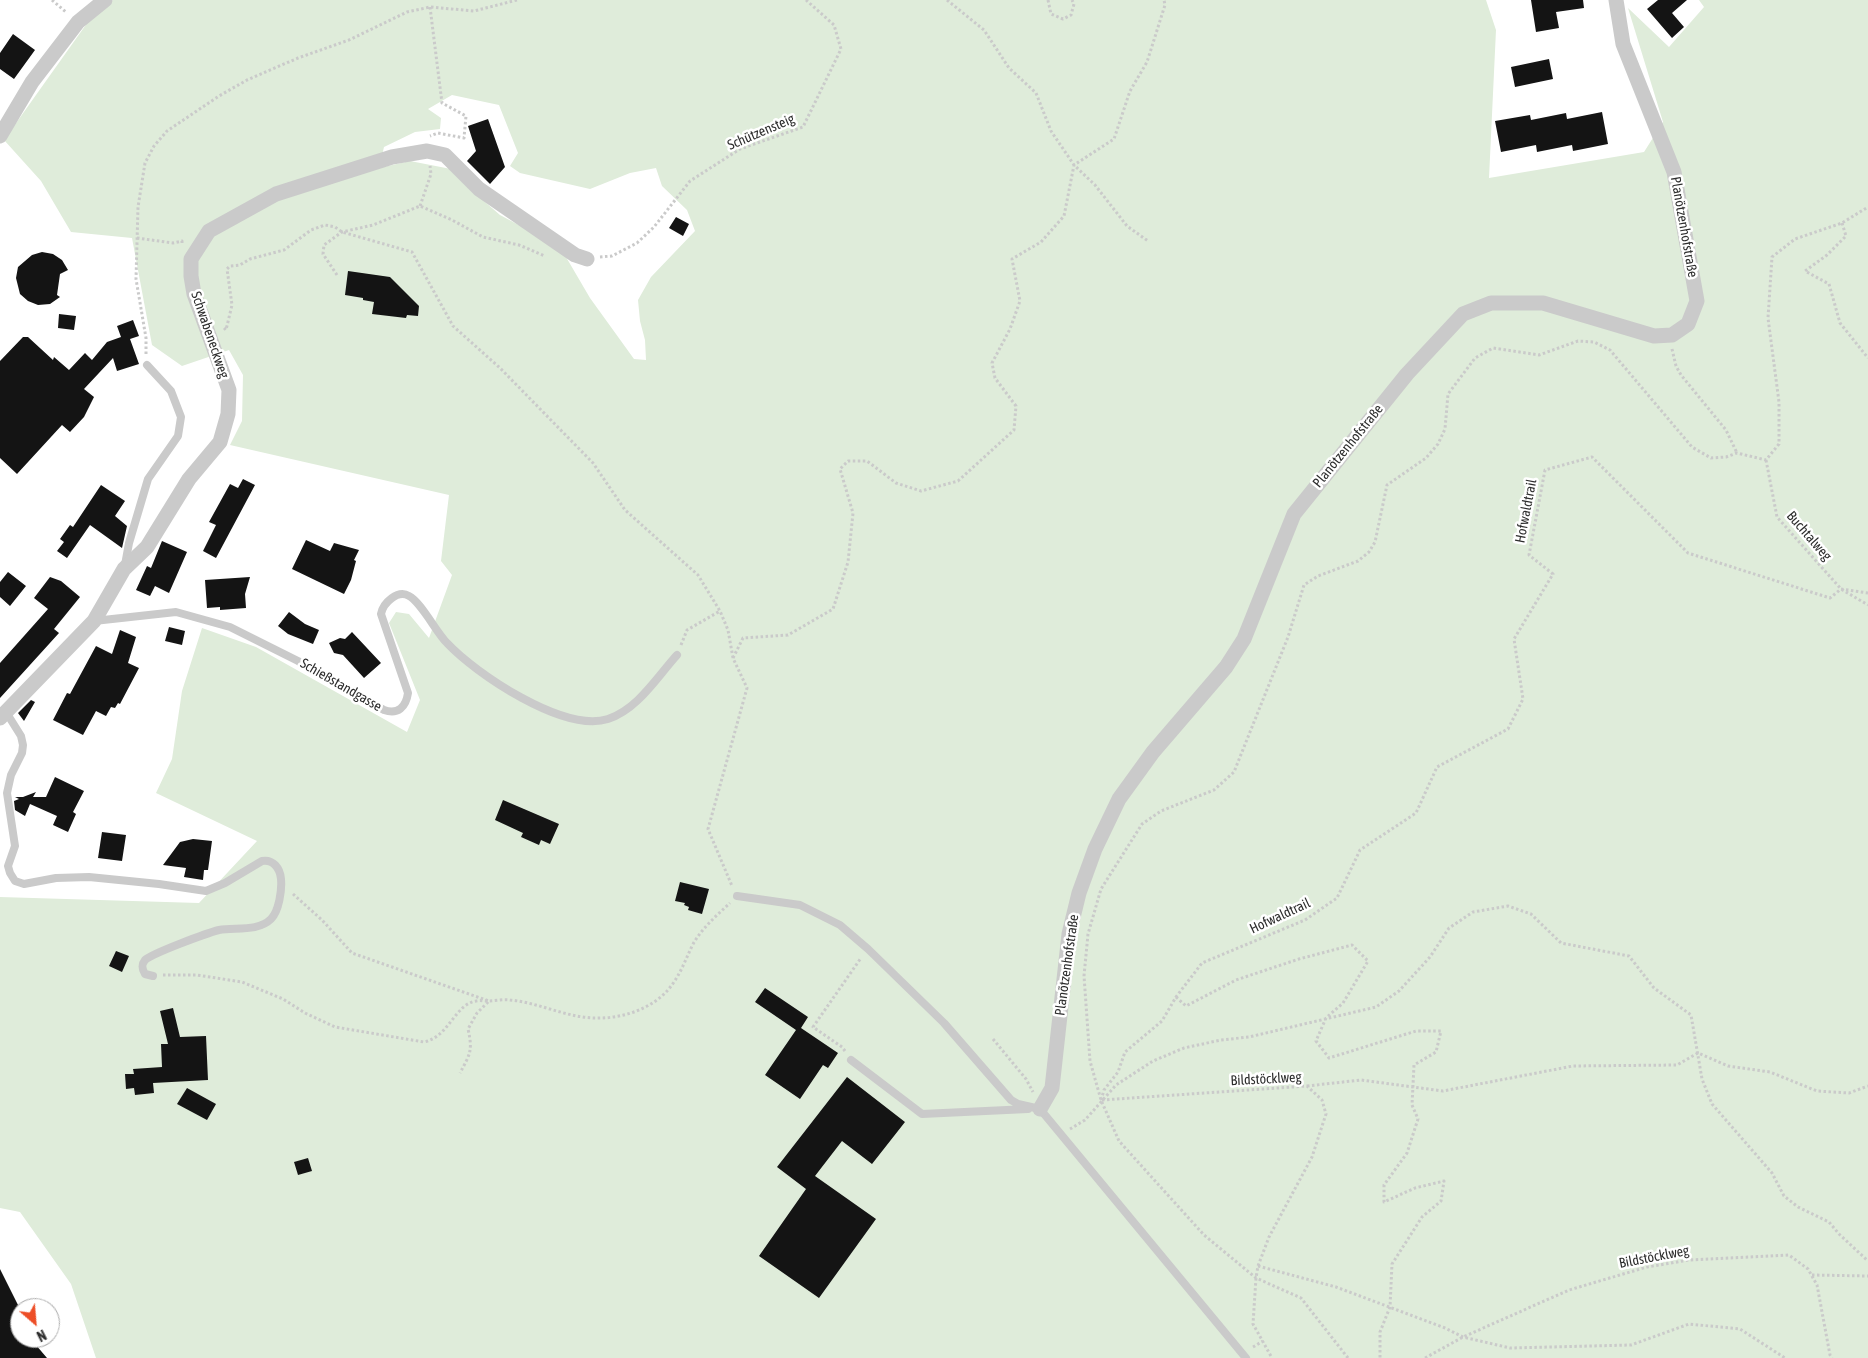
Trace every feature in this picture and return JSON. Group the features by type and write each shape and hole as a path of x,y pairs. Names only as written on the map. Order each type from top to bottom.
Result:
{"street":[{"path":"0,136 32,82 78,22 105,0"},
{"name":"Planötzenhofstraße","path":"1040,1109 1052,1088 1069,934 1079,894 1095,848 1119,799 1153,752 1226,667 1244,639 1294,514 1402,379 1463,314 1491,303 1543,303 1654,336 1672,334 1688,324 1697,301 1674,172 1623,44 1616,0"},
{"name":"Schwabeneckweg","path":"94,621 124,569 147,547 189,479 220,442 228,414 229,390 194,294 191,259 209,231 276,194 392,158 426,151 434,153"},
{"path":"434,153 445,155 487,195 575,255 587,258"},
{"path":"3,715 94,621"}],"lane":[{"path":"124,569 129,543 148,479 178,436 181,417 171,391 147,365"},
{"name":"Schießstandgasse","path":"94,621 176,612 222,625 262,642 384,710 393,712 404,706 407,689 381,614 382,609 389,600 404,594 416,602 447,644 476,669 518,696 556,713 576,718 598,721 620,713 636,702 677,655"},
{"path":"3,715 21,736 23,745 22,753 11,776 7,793 15,846 8,866 15,881 24,884 56,878 89,877 206,891 216,888 252,866 267,860 272,862 280,872 281,884 275,913 270,921 251,928 218,930 158,953 146,959 142,964 145,974 153,976"},
{"path":"737,896 800,905 840,925 868,949 944,1023 1011,1100 1018,1104 1040,1109 1246,1358"},
{"path":"851,1060 922,1114 1040,1109"}],"path":[{"path":"147,365 146,338 136,279 138,207 145,163 154,146 167,131 219,96 248,80 298,58 349,40 407,12 430,7 474,11 516,0"},
{"name":"Schützensteig","path":"587,258 612,256 637,243 654,227 690,181 740,149 803,127 841,49 834,25 806,0"},
{"path":"948,0 984,30 1010,68 1036,93 1051,131 1074,165 1095,185 1127,226 1148,241"},
{"path":"1048,0 1051,14 1063,19 1071,15 1074,4 1072,0"},
{"path":"733,658 743,638 788,635 833,609 848,562 853,513 840,469 848,461 867,461 896,483 921,491 958,481 1014,430 1016,406 995,378 992,363 1010,329 1020,301 1012,259 1041,242 1064,216 1074,165 1114,140 1130,91 1147,62 1165,4 1164,0"},
{"path":"423,138 438,133 464,138 466,116 442,103 430,7"},
{"path":"420,206 431,174 430,166 434,159 434,153"},
{"path":"337,276 323,254 324,245 342,232 373,225 420,206 452,220 482,237 519,245 549,258"},
{"path":"1348,1358 1301,1298 1256,1278 1204,1235 1119,1141 1101,1100 1090,1061 1084,976 1088,934 1101,889 1142,824 1161,811 1214,790 1234,772 1288,637 1304,585 1318,576 1358,561 1370,552 1375,542 1387,485 1426,458 1438,444 1445,429 1448,394 1475,358 1493,348 1539,355 1578,341 1594,342 1610,350 1692,447 1711,458 1726,457 1737,453 1766,460 1779,444 1779,402 1768,318 1772,257 1795,239 1842,223 1868,207"},
{"path":"1842,223 1846,236 1827,255 1805,271 1828,284 1840,323 1868,358"},
{"path":"153,976 197,975 242,982 263,990 304,1013 335,1027 424,1042 438,1036 466,1004 476,1000 510,1000 577,1016 599,1019 643,1008 665,993 677,978 692,946 703,930 737,896 708,829 747,688 733,658 728,630 720,611 698,575 625,510 593,463 500,368 453,326 412,252 342,232 335,227 325,225 310,230 284,250 250,259 240,265 230,266 227,269 232,305 226,330 218,325 209,332"},
{"path":"137,238 173,243 182,241 182,248"},
{"path":"1672,334 1673,356 1681,375 1726,430 1737,453"},
{"name":"Hofwaldtrail","path":"1101,1100 1104,1090 1118,1072 1125,1052 1162,1021 1176,997 1202,963 1305,920 1337,898 1360,850 1416,813 1437,767 1508,729 1523,699 1514,639 1553,574 1529,555 1545,470 1592,457 1688,553 1830,598 1840,589 1868,593"},
{"name":"Buchtalweg","path":"1766,460 1777,517 1840,589 1868,605"},
{"path":"677,655 687,630 720,611"},
{"path":"281,884 322,920 352,953 489,1001"},
{"path":"1061,1135 1085,1120 1116,1085 1153,1061 1184,1048 1221,1040 1249,1037 1376,1007 1399,991 1430,957 1449,928 1473,912 1508,906 1531,914 1561,943 1629,956 1654,988 1691,1015 1702,1079 1712,1104 1772,1172 1784,1196 1798,1207 1829,1222 1868,1261"},
{"path":"1176,997 1186,1006 1236,980 1299,959 1352,945 1368,961 1343,1003 1326,1018 1316,1041 1329,1058 1416,1031 1441,1031 1436,1052 1414,1065 1412,1105 1418,1118 1407,1153 1384,1185 1384,1202 1415,1188 1444,1181 1441,1201 1422,1217 1392,1264 1390,1307 1380,1332 1380,1358"},
{"path":"851,1060 842,1047 813,1026 868,949"},
{"path":"460,1074 470,1054 472,1045 468,1029 477,1013 489,1001"},
{"path":"993,1039 1026,1079 1040,1109"},
{"path":"1698,1053 1728,1066 1770,1072 1817,1091 1849,1093 1868,1086"},
{"path":"1307,1086 1361,1080 1443,1091 1573,1066 1678,1065 1698,1053"},
{"name":"Bildstöcklweg","path":"1101,1100 1307,1086 1322,1100 1326,1114 1312,1157 1269,1237 1258,1266 1253,1324 1272,1358"},
{"name":"Bildstöcklweg","path":"1424,1358 1463,1337 1568,1290 1647,1267 1689,1260 1789,1255 1808,1269 1812,1275"},
{"path":"1258,1266 1336,1287 1463,1337 1510,1348 1631,1345 1689,1324 1740,1329 1785,1358"},
{"path":"1832,1358 1817,1285 1812,1275 1868,1276"},
{"path":"1255,1346 1263,1341"}],"green space":[{"path":"113,0 1486,0 1496,30 1489,178 1644,152 1663,122 1628,8 1669,47 1704,7 1699,0 1868,0 1868,1358 96,1358 71,1284 20,1212 0,1208 0,897 199,903 257,841 156,793 172,759 182,691 202,628 256,647 407,732 420,700 389,623 396,612 409,614 429,638 452,575 441,561 449,495 230,445 242,421 243,375 229,350 182,366 152,345 132,238 71,232 41,181 4,140 90,19","holes":["452,95 499,105 518,153 510,166 520,173 590,189 630,173 656,168 662,186 687,210 695,231 651,277 638,300 640,321 645,340 646,360 634,359 590,298 566,257 530,231 500,215 469,188 451,169 410,161 379,168 384,147 415,132 440,129 441,118 428,109"]}],"building":[{"path":"1531,0 1583,0 1584,8 1556,12 1559,28 1536,32"},
{"path":"1658,0 1687,0 1672,13 1684,27 1672,38 1647,9"},
{"path":"13,34 35,50 14,79 0,69 0,53"},
{"path":"1549,59 1553,79 1515,87 1511,67"},
{"path":"1602,112 1608,144 1573,151 1572,145 1537,152 1536,145 1501,152 1495,121 1530,115 1531,120 1566,113 1567,119"},
{"path":"488,119 505,167 490,184 467,161 476,151 468,126"},
{"path":"676,217 689,224 683,236 669,228"},
{"path":"42,252 53,254 62,260 68,270 60,274 57,295 60,297 50,304 38,305 28,301 20,294 16,278 18,267 32,255"},
{"path":"348,271 390,277 419,306 418,316 407,315 406,318 372,314 374,302 345,295"},
{"path":"59,314 76,316 74,330 58,328"},
{"path":"133,320 139,336 130,339 139,364 117,371 113,358 84,389 94,397 84,417 70,432 62,425 17,474 0,458 0,361 23,337 28,337 53,360 54,357 69,370 85,353 92,360 107,342 121,337 117,326"},
{"path":"243,479 255,485 216,558 203,551 216,525 209,522 230,484 238,488"},
{"path":"101,485 125,501 115,516 127,526 122,548 90,525 67,558 57,551 64,542 60,539 70,525 73,527"},
{"path":"306,540 330,551 334,543 359,550 354,560 356,561 351,580 344,594 292,569"},
{"path":"162,541 187,552 169,593 155,586 150,596 136,590 147,566 151,568"},
{"path":"8,572 26,586 10,606 0,597 0,582"},
{"path":"50,577 61,581 80,597 54,629 59,633 0,698 0,663 48,609 34,598"},
{"path":"250,577 245,594 246,608 220,610 220,607 207,608 205,580"},
{"path":"289,612 305,624 319,630 313,644 288,634 278,626"},
{"path":"169,627 185,631 182,645 165,641"},
{"path":"120,630 136,637 128,663 139,668 120,704 118,703 115,708 111,707 106,716 96,711 83,735 53,720 67,693 70,694 96,646 112,654"},
{"path":"352,632 381,663 364,678 343,655 334,653 329,643 340,638 345,639"},
{"path":"31,700 35,702 24,721 18,713"},
{"path":"55,777 84,791 73,812 76,814 68,832 53,825 57,816 30,804 25,816 15,810 14,801 19,799 15,797 23,797 36,792 33,797 46,797"},
{"path":"503,800 559,824 550,844 541,840 539,845 521,837 523,833 495,820"},
{"path":"102,832 126,835 122,861 98,858"},
{"path":"193,839 212,841 208,870 204,870 203,880 184,877 186,868 163,865 180,842"},
{"path":"680,882 709,889 702,914 688,910 689,907 684,905 685,903 675,901"},
{"path":"116,951 129,956 122,972 109,966"},
{"path":"765,988 808,1017 801,1028 838,1053 828,1068 823,1065 800,1099 765,1075 796,1030 755,1002"},
{"path":"173,1008 180,1037 206,1036 208,1080 153,1083 154,1093 135,1095 134,1088 126,1089 125,1074 134,1074 133,1069 162,1067 161,1044 168,1044 160,1011"},
{"path":"847,1077 905,1122 872,1164 842,1141 815,1176 876,1219 819,1298 759,1256 806,1189 777,1167"},
{"path":"187,1088 216,1104 207,1120 177,1104"},
{"path":"308,1158 312,1171 298,1175 294,1162"},
{"path":"0,1269 14,1298 10,1298 10,1348 38,1348 47,1358 0,1358"}]}
